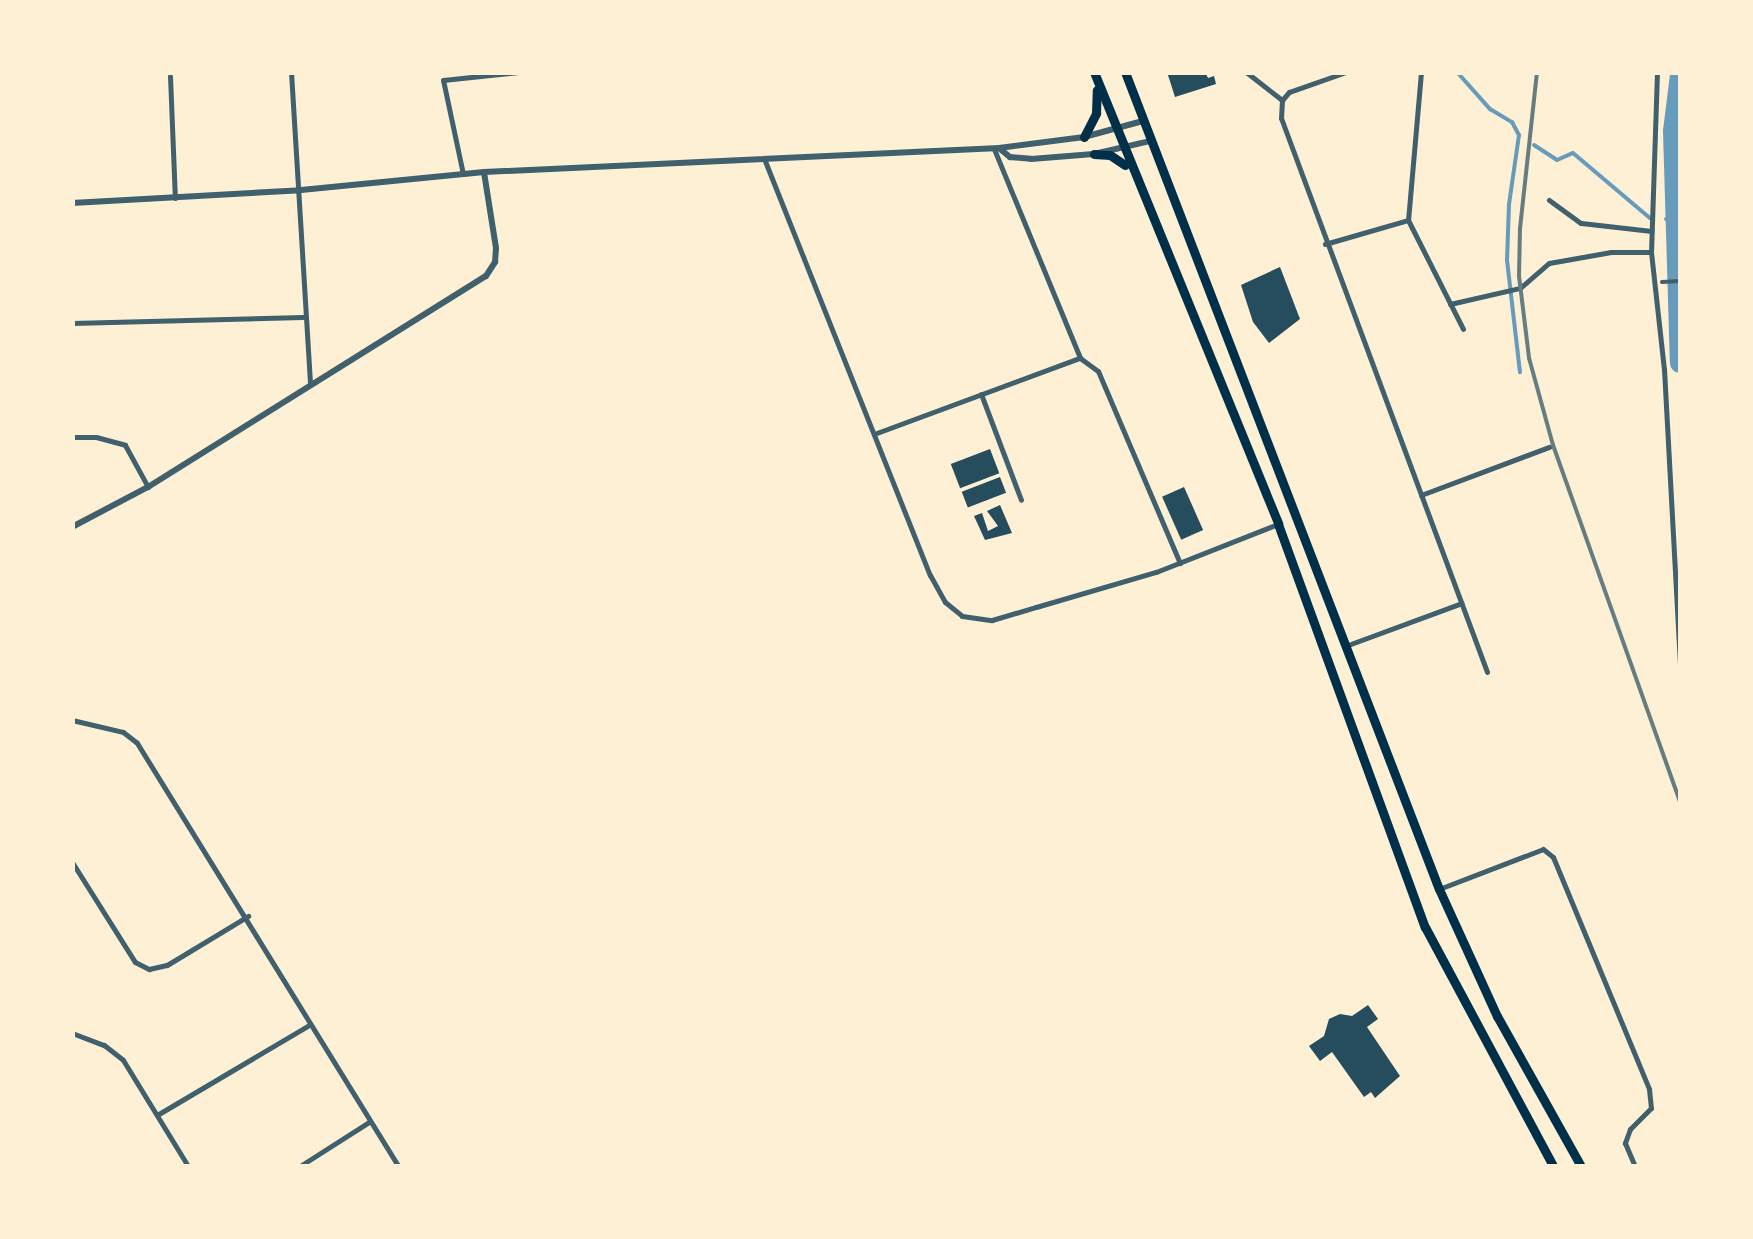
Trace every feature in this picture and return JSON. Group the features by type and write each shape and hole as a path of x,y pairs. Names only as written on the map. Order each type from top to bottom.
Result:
{"highway":[{"path":"1125,72 1438,889 1498,1016 1581,1166"},
{"path":"1095,78 1278,524 1426,927 1554,1166"},
{"path":"1084,137 1096,113 1095,78"},
{"path":"1094,154 1120,158 1131,170"}],"street":[{"path":"291,72 310,383"},
{"path":"462,174 443,80 519,72"},
{"path":"1246,72 1282,100"},
{"path":"1346,72 1289,92 1279,108 1325,244 1488,672"},
{"path":"1421,72 1408,220 1463,329"},
{"path":"1657,72 1651,252 1664,369 1680,669"},
{"path":"170,76 174,198"},
{"path":"72,202 301,190 484,172 996,148 1084,137 1143,122"},
{"path":"996,148 1010,157 1031,159 1094,154 1150,141"},
{"path":"996,148 1080,358 1098,371 1180,562"},
{"path":"765,161 930,574 945,602 962,616 992,620 1180,562 1278,524"},
{"path":"72,527 148,487 486,276 495,262 496,248 484,172"},
{"path":"1549,200 1581,223 1652,232"},
{"path":"1325,244 1408,220"},
{"path":"1450,304 1520,288 1549,264 1611,252 1651,252"},
{"path":"1662,282 1680,281"},
{"path":"72,323 303,317"},
{"path":"874,434 1080,358"},
{"path":"981,394 1021,500"},
{"path":"72,437 124,446 148,487"},
{"path":"1422,495 1549,447"},
{"path":"1345,646 1462,603"},
{"path":"72,720 123,732 137,743 248,916 398,1166"},
{"path":"1438,889 1543,849 1553,856 1649,1090 1651,1108 1630,1129 1625,1143 1634,1166"},
{"path":"72,862 135,962 149,969 166,965 248,916"},
{"path":"157,1115 310,1025"},
{"path":"72,1032 104,1045 122,1060 188,1166"},
{"path":"300,1166 369,1122"}],"building":[{"path":"1167,72 1206,74 1208,78 1214,76 1216,84 1175,97"},
{"path":"1280,267 1300,319 1269,343 1253,322 1241,285"},
{"path":"990,449 999,473 960,488 951,464"},
{"path":"1000,477 1006,493 968,508 962,492"},
{"path":"1184,487 1203,530 1181,540 1162,497"},
{"path":"1000,505 1012,533 985,540 974,516 982,513 988,531 998,526 987,511"},
{"path":"1368,1005 1378,1019 1367,1027 1400,1076 1375,1098 1371,1092 1364,1097 1332,1052 1320,1061 1309,1046 1324,1036 1329,1019 1340,1014 1352,1016"}],"waterway":[{"path":"1457,72 1490,109 1512,122 1519,135 1509,204 1507,260 1520,372"},
{"path":"1680,75 1673,131 1680,363"},
{"path":"1534,145 1557,160 1573,153 1650,218"},
{"path":"1666,219 1676,219"}],"railway":[{"path":"1537,72 1520,228 1519,276 1529,358 1553,445 1680,802"}]}
